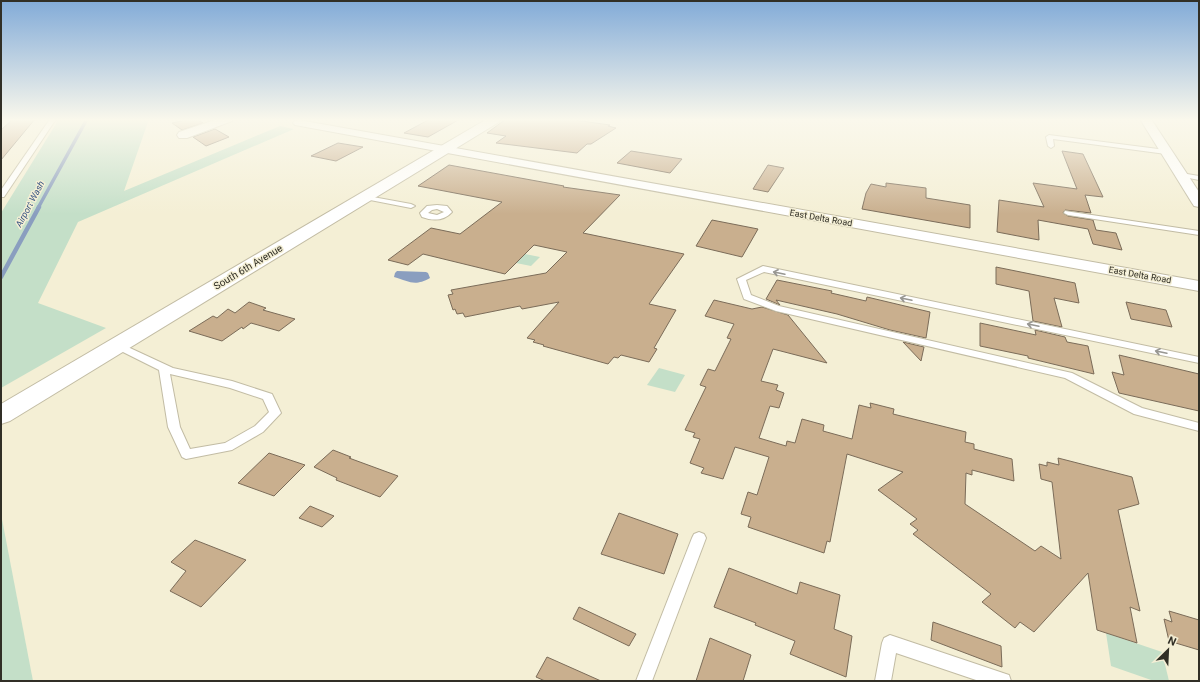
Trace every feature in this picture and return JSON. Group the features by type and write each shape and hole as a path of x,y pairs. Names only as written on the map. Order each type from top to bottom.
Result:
{"street":[{"name":"South 6th Avenue","path":"1,415 442,151"},
{"name":"East Delta Road","path":"448,151 1199,286"},
{"path":"1166,152 1199,203"}],"lane":[{"path":"1,195 31,151"},
{"path":"1157,151 1166,152"},
{"path":"1181,175 1199,178"},
{"path":"365,197 427,210"},
{"path":"1068,213 1199,234"},
{"path":"1199,360 763,270 741,279 747,297 776,308 1068,375 1138,411 1199,427"},
{"path":"117,345 164,368 170,371 232,385 268,397 275,412 259,429 228,448 186,454 174,427 164,368"},
{"path":"644,681 699,538"},
{"path":"884,681 890,643 1003,681"}],"green space":[{"path":"39,151 138,151 124,191 220,151 243,151 78,222 38,303 106,328 1,388 1,213"},
{"path":"525,254 540,257 531,266 516,263"},
{"path":"659,368 685,375 675,392 647,385"},
{"path":"1,514 33,681 1,681"},
{"path":"1106,633 1162,652 1169,681 1154,681 1111,666"}],"water":[{"path":"397,271 426,272 430,278 416,283 394,277"}],"building":[{"path":"1,151 9,151 1,160"},
{"path":"322,151 356,151 336,161 311,156"},
{"path":"559,151 579,151 577,153"},
{"path":"631,151 682,159 670,173 617,163"},
{"path":"1062,151 1083,154 1103,197 1085,195 1091,213 1065,210 1063,213 1068,216 1093,220 1096,230 1116,233 1122,250 1093,244 1088,229 1038,220 1039,240 997,232 999,200 1044,207 1033,183 1077,189"},
{"path":"449,165 564,186 563,187 620,195 583,233 684,254 649,304 676,310 654,348 657,349 649,362 621,355 618,358 614,357 608,364 543,346 544,345 533,342 535,340 527,338 559,302 522,309 520,306 465,317 463,313 457,314 455,309 453,310 448,295 453,294 451,290 546,273 567,252 534,245 505,274 423,254 408,265 388,260 431,228 460,234 502,202 418,186"},
{"path":"768,165 784,168 768,192 753,189"},
{"path":"886,183 926,188 926,198 970,205 970,228 862,209 866,193 871,184 886,187"},
{"path":"712,220 758,229 742,257 696,246"},
{"path":"996,267 1075,283 1079,303 1054,298 1062,327 1033,321 1029,291 996,284"},
{"path":"777,280 832,291 831,293 866,301 867,297 930,312 926,338 890,330 837,314 776,300 780,305 766,299"},
{"path":"714,300 752,309 762,307 788,315 827,363 773,349 761,381 778,385 776,390 784,393 779,408 770,406 759,438 786,446 787,441 795,443 802,419 824,425 823,431 852,439 859,405 871,408 870,403 894,409 893,414 966,432 965,442 974,444 974,449 1012,459 1014,481 972,470 972,475 966,473 965,504 1035,551 1041,546 1061,559 1052,482 1041,479 1039,464 1047,466 1047,462 1059,465 1058,458 1132,477 1139,504 1118,510 1140,611 1130,607 1137,643 1097,630 1088,573 1034,632 1020,622 1015,628 982,602 991,594 913,534 918,530 910,524 917,519 878,490 903,472 847,454 830,542 827,541 824,553 748,527 751,517 741,514 748,492 757,495 769,457 735,447 723,479 701,473 704,468 690,463 700,439 693,437 695,433 685,430 706,387 700,385 708,369 715,371 731,339 727,338 734,324 705,316"},
{"path":"249,302 266,308 263,310 295,319 279,331 251,323 243,329 242,327 222,341 189,331 213,316 217,318 228,309 235,313"},
{"path":"1126,302 1166,310 1172,327 1131,319"},
{"path":"980,323 1036,335 1035,330 1065,337 1067,342 1088,346 1094,374 1028,358 1028,356 980,346"},
{"path":"903,342 924,347 921,361"},
{"path":"1119,355 1199,374 1199,411 1119,393 1112,372 1124,375"},
{"path":"333,450 351,457 349,458 398,476 380,497 336,480 337,478 314,467"},
{"path":"269,453 305,465 274,496 238,483"},
{"path":"310,506 334,516 322,527 299,518"},
{"path":"619,513 678,534 664,574 601,554"},
{"path":"195,540 246,560 201,607 170,591 186,571 171,562"},
{"path":"729,568 797,594 800,582 840,595 834,629 852,636 846,677 790,654 795,641 755,625 756,623 714,607"},
{"path":"579,607 636,634 629,646 573,619"},
{"path":"1169,611 1199,620 1199,650 1169,641 1164,619 1172,622"},
{"path":"933,622 1001,646 1002,667 931,640"},
{"path":"710,638 751,655 743,681 696,681"},
{"path":"547,657 601,681 545,681 536,677"}],"waterway":[{"name":"Airport Wash","path":"38,208 69,151"},
{"name":"Airport Wash","path":"1,277 39,207"}]}
